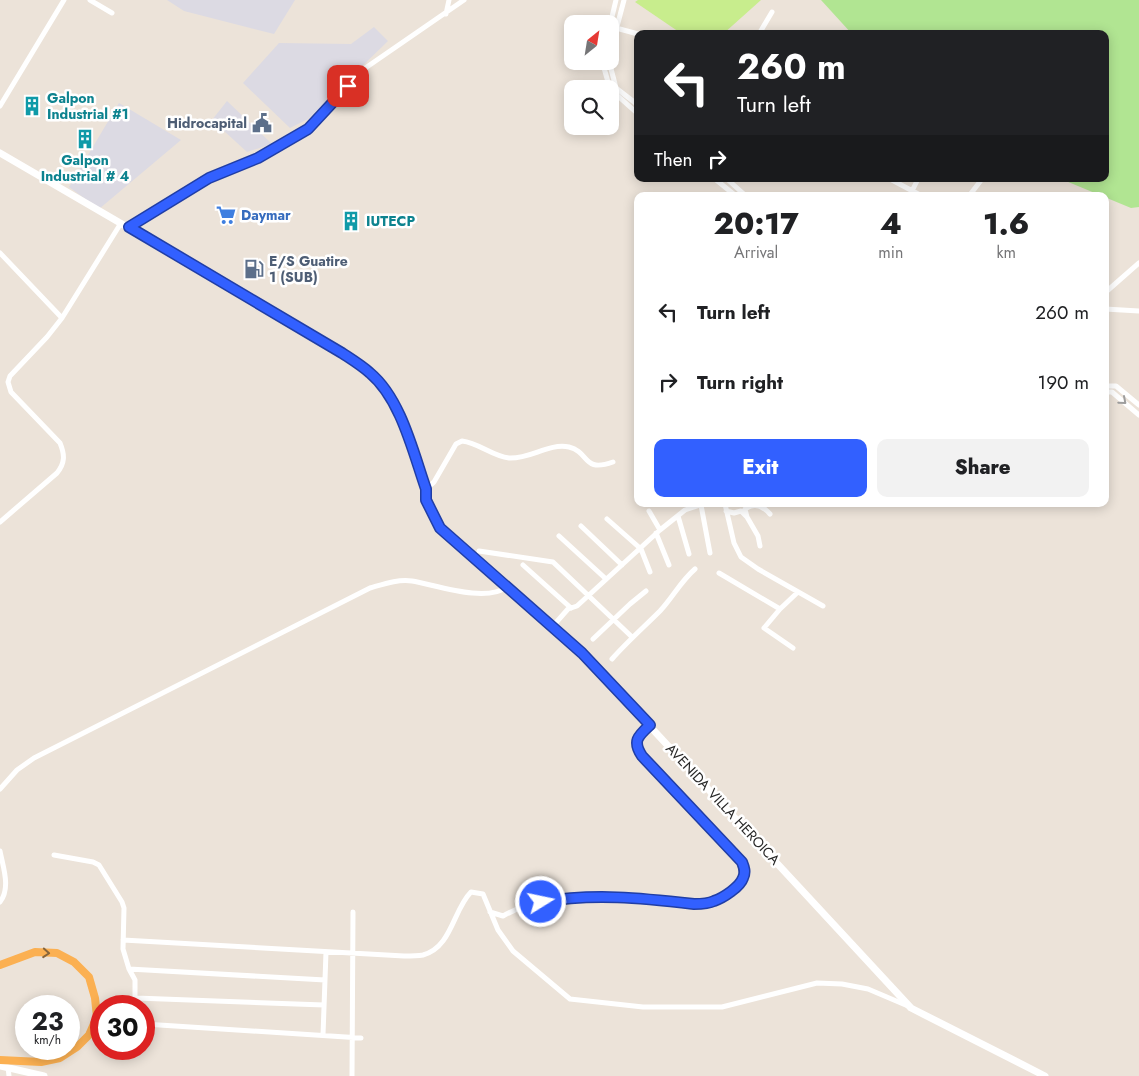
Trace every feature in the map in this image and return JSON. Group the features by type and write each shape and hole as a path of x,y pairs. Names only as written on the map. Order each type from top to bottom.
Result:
{"highway":[{"path":"0,966 35,952 57,953 74,962 89,977 95,998 97,1017 89,1035 77,1047 60,1058 40,1062 0,1060"}],"main road":[{"name":"AVENIDA VILLA HEROICA","path":"2,157 129,227 316,337 370,373 387,394 403,422 426,489 426,500 440,528 582,653 911,1008 1045,1076"},
{"path":"4,1067 44,1076"}],"street":[{"path":"0,106 64,0"},
{"path":"90,0 112,13"},
{"path":"446,14 449,0"},
{"path":"129,227 209,178 258,158 308,129 361,71 464,0"},
{"path":"612,15 616,0"},
{"path":"619,18 624,0"},
{"path":"761,30 772,12"},
{"path":"619,29 634,33"},
{"path":"611,70 616,88 634,101"},
{"path":"619,98 634,111"},
{"path":"719,182 731,192"},
{"path":"730,182 742,192"},
{"path":"896,182 912,191 916,182"},
{"path":"0,522 57,473 63,465 64,451 60,443 12,392 8,382 10,376 48,337 62,318 121,223"},
{"path":"0,253 62,318"},
{"path":"1109,291 1139,263"},
{"path":"1109,310 1139,311"},
{"path":"1109,386 1116,386 1139,405"},
{"path":"1109,392 1112,392 1139,415"},
{"path":"426,489 434,482 456,444 462,441 510,458 534,454 548,447 557,446 574,448 592,464 613,462"},
{"path":"553,626 571,608 578,606 658,532 686,510 694,507"},
{"path":"702,507 710,553"},
{"path":"725,507 734,543 740,557 823,606"},
{"path":"747,517 745,509 748,507"},
{"path":"761,507 770,514"},
{"path":"726,511 734,513 741,510 758,536 760,546"},
{"path":"649,511 669,565"},
{"path":"678,516 689,554"},
{"path":"607,519 640,549 650,572"},
{"path":"581,526 622,565"},
{"path":"559,536 606,579"},
{"path":"480,551 553,562 632,637"},
{"path":"523,565 571,608"},
{"path":"612,658 660,610 695,569"},
{"path":"719,573 780,609"},
{"path":"0,789 17,770 34,758 370,588 391,582 411,581 461,592 488,593 502,591 507,588"},
{"path":"593,640 613,619 646,591"},
{"path":"793,648 764,628 798,592"},
{"path":"490,912 503,916 516,909 541,902 566,897 592,896 622,896 704,904 715,901 743,879 745,870 742,862 637,749 637,741 640,734 650,725"},
{"path":"0,851 6,880 4,897 0,902"},
{"path":"54,856 93,862 99,865 122,902 124,918 123,948 129,969 136,980 136,995"},
{"path":"123,940 354,954 404,956 424,954 440,946 451,929 464,899 471,892 482,894 498,930 513,951 570,999 643,1007 722,1006 817,983 842,984 868,989 911,1008"},
{"path":"352,1076 353,912"},
{"path":"323,1036 326,952"},
{"path":"129,969 325,980"},
{"path":"155,999 324,1005"},
{"path":"155,1025 361,1038"},
{"path":"4,1067 9,1076"}],"shaded area":[{"path":"167,0 295,0 274,34 184,11"},
{"path":"374,27 388,41 308,119 290,128 243,83 279,43 351,44"},
{"path":"227,101 272,144 247,152 212,120"},
{"path":"119,103 181,140 99,209 69,187"}],"green space":[{"path":"638,0 761,0 727,30 676,30 635,2"},
{"path":"821,0 1139,0 1139,207 1131,208 1109,199 1109,192 1092,192 1068,182 1109,182 1109,30 848,30"}],"place":[{"name":"Galpon Industrial #1","path":"32,106"},
{"name":"Hidrocapital","path":"262,123"},
{"name":"Galpon Industrial # 4","path":"85,139"},
{"name":"Daymar","path":"226,215"},
{"name":"IUTECP","path":"351,221"},
{"name":"E/S Guatire 1 (SUB)","path":"254,269"}],"route":[{"path":"348,86 308,129 258,158 209,178 129,227 342,353 377,380 403,422 426,489 426,500 440,528 582,653 650,725 640,734 637,741 637,749 742,862 745,870 743,879 736,886 715,901 704,904 622,896 566,897 541,902"}]}
